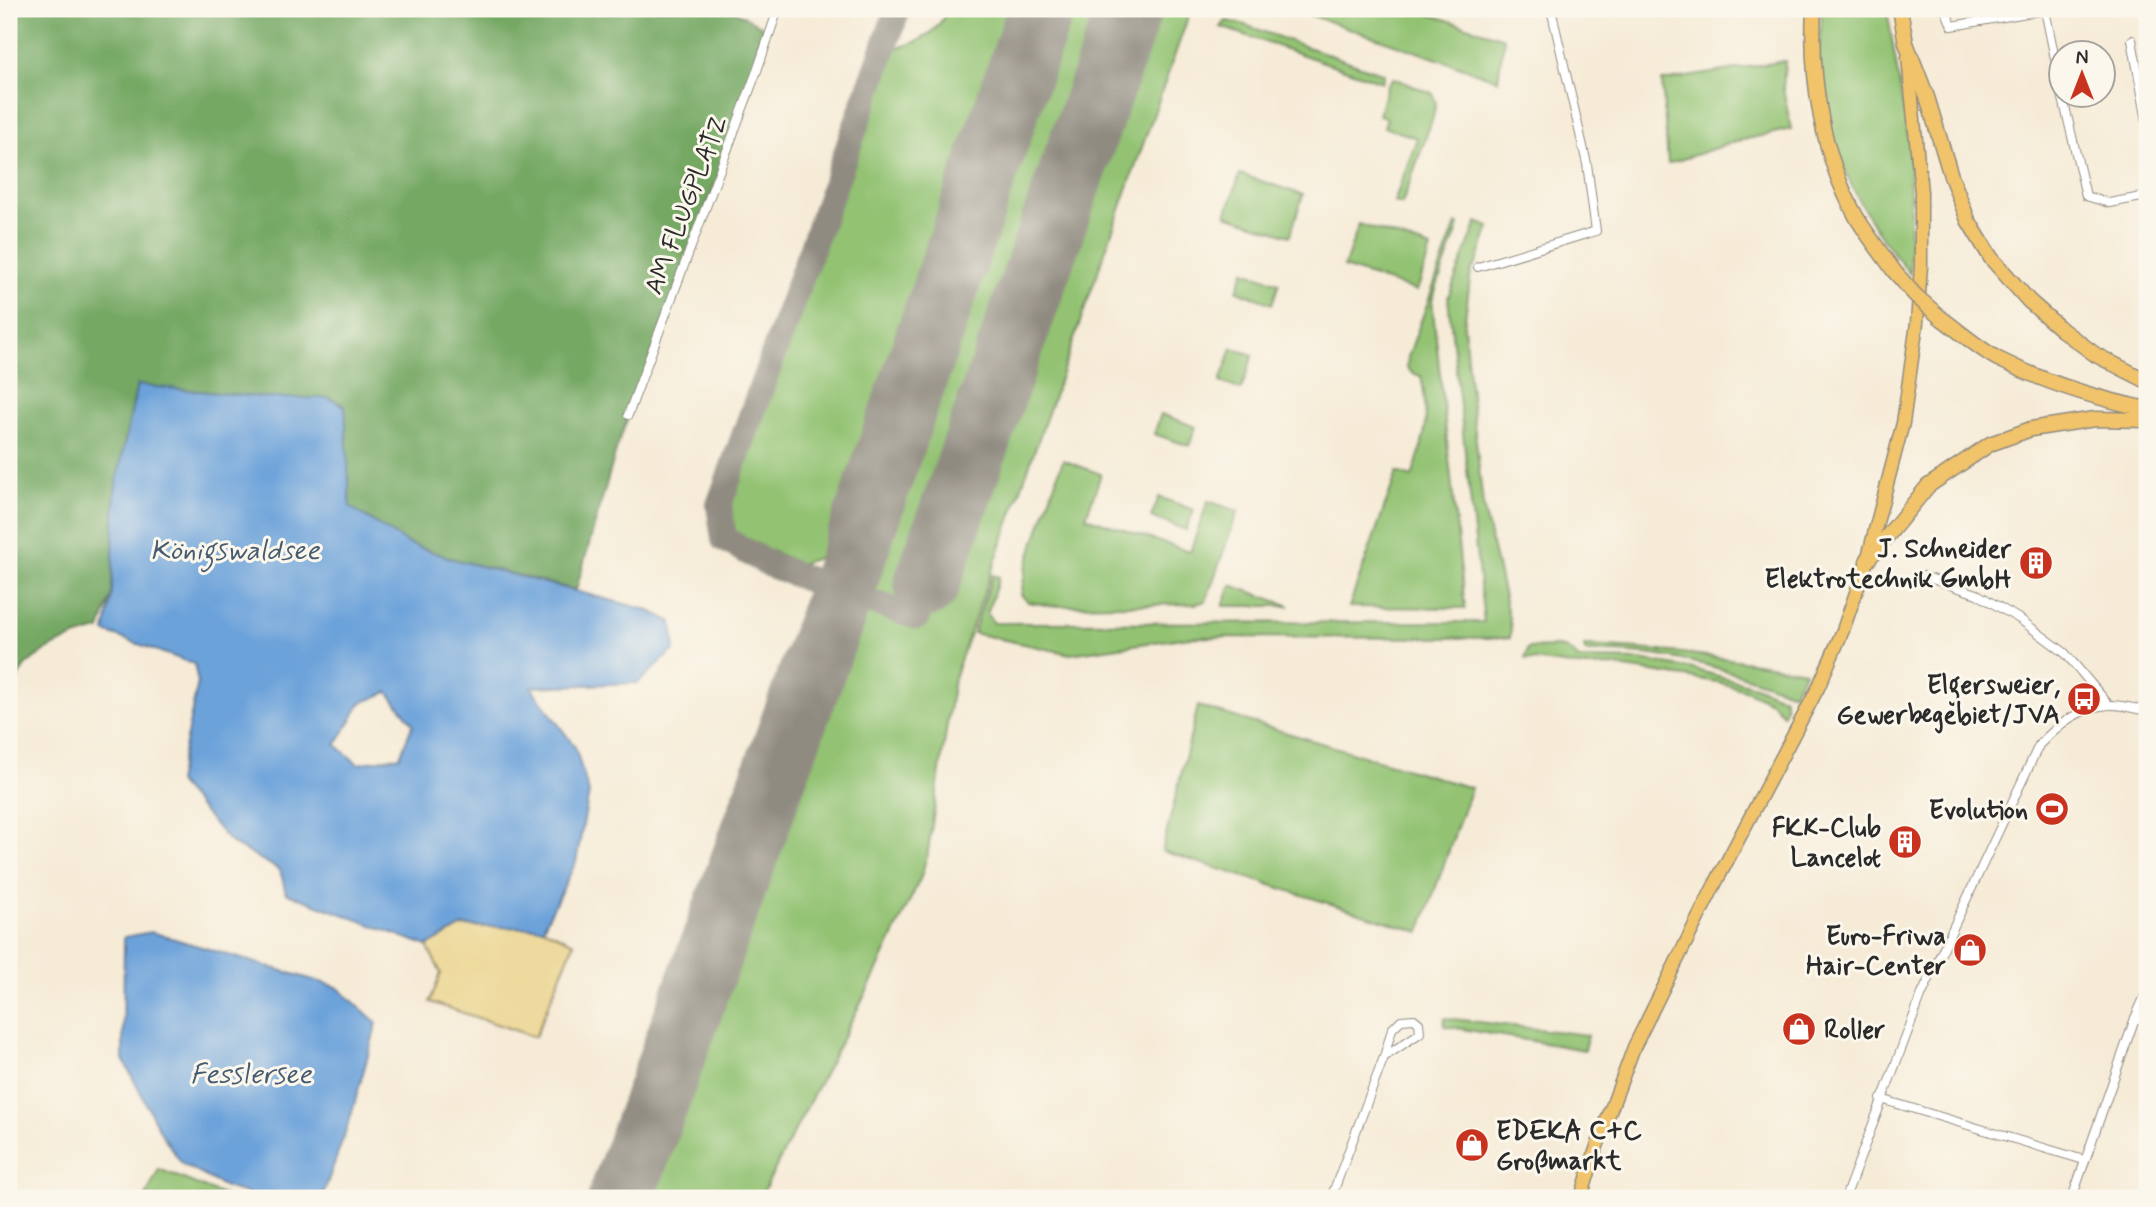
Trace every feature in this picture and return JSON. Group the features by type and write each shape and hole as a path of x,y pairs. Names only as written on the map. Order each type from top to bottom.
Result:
{"highway":[{"path":"1814,9 1814,67 1819,109 1830,149 1857,218 1894,271 1914,295 1996,358 2050,382 2097,398 2147,409"},
{"path":"1900,9 1906,43 1964,209 1991,258 2029,301 2062,330 2096,355 2147,381"},
{"path":"1867,561 1928,486 1990,444 2031,429 2082,421 2147,420"}],"main road":[{"path":"1581,1198 1634,1047 1822,679 1867,561 1903,423 1916,335 1921,266 1921,191 1906,43"}],"street":[{"name":"AM FLUGPLATZ","path":"628,415 778,9"},
{"path":"1478,267 1596,231 1587,164 1551,9"},
{"path":"1945,9 1952,26 2048,9 2053,38"},
{"path":"2132,40 2147,121"},
{"path":"2065,108 2085,196 2109,202 2147,196"},
{"path":"1923,576 1977,594 2021,620 2065,653 2109,705"},
{"path":"1845,1198 1922,994 2039,745 2059,724 2080,712 2109,705 2147,711"},
{"path":"2072,1198 2135,1018 2147,992"},
{"path":"2135,1018 2147,1022"},
{"path":"1331,1198 1384,1057 1392,1028 1401,1020 1414,1019 1419,1023 1420,1033 1384,1057"},
{"path":"1881,1098 2084,1160"}],"green space":[{"path":"9,9 731,9 763,27 749,93 617,447 576,590 453,559 409,544 349,507 345,406 329,398 270,398 137,385 115,490 112,593 100,630 70,639 34,658 24,668 9,693"},
{"path":"948,9 1024,9 834,553 800,564 736,535 727,504 886,50 923,38 937,27"},
{"path":"1057,9 1191,9 954,678 928,851 921,877 873,979 760,1198 638,1198 779,807"},
{"path":"1293,9 1412,9 1504,38 1498,80"},
{"path":"1822,9 1887,9 1910,148 1910,274 1859,201 1836,149 1822,93 1819,63"},
{"path":"1226,21 1239,23 1384,74 1382,82 1221,27"},
{"path":"1785,61 1783,88 1791,129 1734,142 1668,164 1662,81"},
{"path":"1393,78 1432,93 1436,103 1402,204 1394,202 1417,138 1384,127 1387,118 1379,115 1387,85"},
{"path":"1240,174 1303,195 1290,236 1226,215"},
{"path":"1477,222 1489,227 1477,262 1471,271 1464,326 1483,505 1511,627 1510,638 1190,637 1070,654 973,633 993,575 999,577 987,614 994,623 1484,622 1448,298"},
{"path":"1359,224 1431,248 1417,291 1344,267"},
{"path":"1456,224 1459,226 1432,300 1465,608 1349,607 1397,472 1412,477 1421,450 1426,416 1424,391 1421,376 1413,374 1407,368 1408,357"},
{"path":"1244,271 1279,283 1272,304 1237,291"},
{"path":"1232,348 1253,355 1241,390 1220,382"},
{"path":"1161,414 1196,427 1189,446 1154,434"},
{"path":"1063,460 1101,474 1086,517 1190,552 1208,501 1238,511 1206,601 1196,604 1053,606 1028,602 1021,595 1026,567"},
{"path":"1159,497 1194,510 1186,530 1151,517"},
{"path":"1231,585 1290,606 1223,606"},
{"path":"1584,646 1695,654 1805,671 1793,693 1693,662 1644,654 1589,652 1585,651"},
{"path":"1528,648 1567,649 1579,659 1640,660 1689,668 1755,686 1784,698 1786,707 1783,714 1771,702 1748,691 1718,682 1612,666 1586,667 1525,659"},
{"path":"1198,706 1471,788 1420,932 1162,851"},
{"path":"1445,1018 1588,1035 1585,1050 1444,1026"},
{"path":"159,1169 230,1198 145,1198"}],"sand":[{"path":"463,926 543,928 574,943 535,1037 430,1002 441,973 427,946"}],"water":[{"name":"Königswaldsee","path":"137,385 270,398 329,398 345,406 350,507 409,544 453,559 648,610 672,622 675,649 638,683 531,687 575,747 589,793 576,862 543,928 463,926 427,946 286,893 280,870 231,843 177,782 198,682 194,664 105,632 112,593 115,490","holes":["388,692 413,724 400,756 358,764 336,745 361,703"]},
{"name":"Fesslersee","path":"151,932 337,987 377,1023 351,1116 322,1198 263,1198 225,1187 182,1164 161,1133 123,1059 124,937"}],"taxiway":[{"path":"898,9 719,505 724,539 771,565 841,592 917,617 927,584"}],"runway":[{"path":"621,1198 841,592 1041,9"},
{"path":"927,584 1129,9"}],"place":[{"name":"J. Schneider Elektrotechnik GmbH","path":"2036,563"},
{"name":"Elgersweier, Gewerbegebiet/JVA","path":"2084,699"},
{"name":"Evolution","path":"2052,809"},
{"name":"FKK-Club Lancelot","path":"1905,842"},
{"name":"Euro-Friwa Hair-Center","path":"1970,950"},
{"name":"Roller","path":"1799,1029"},
{"name":"EDEKA C+C Großmarkt","path":"1472,1145"}]}
